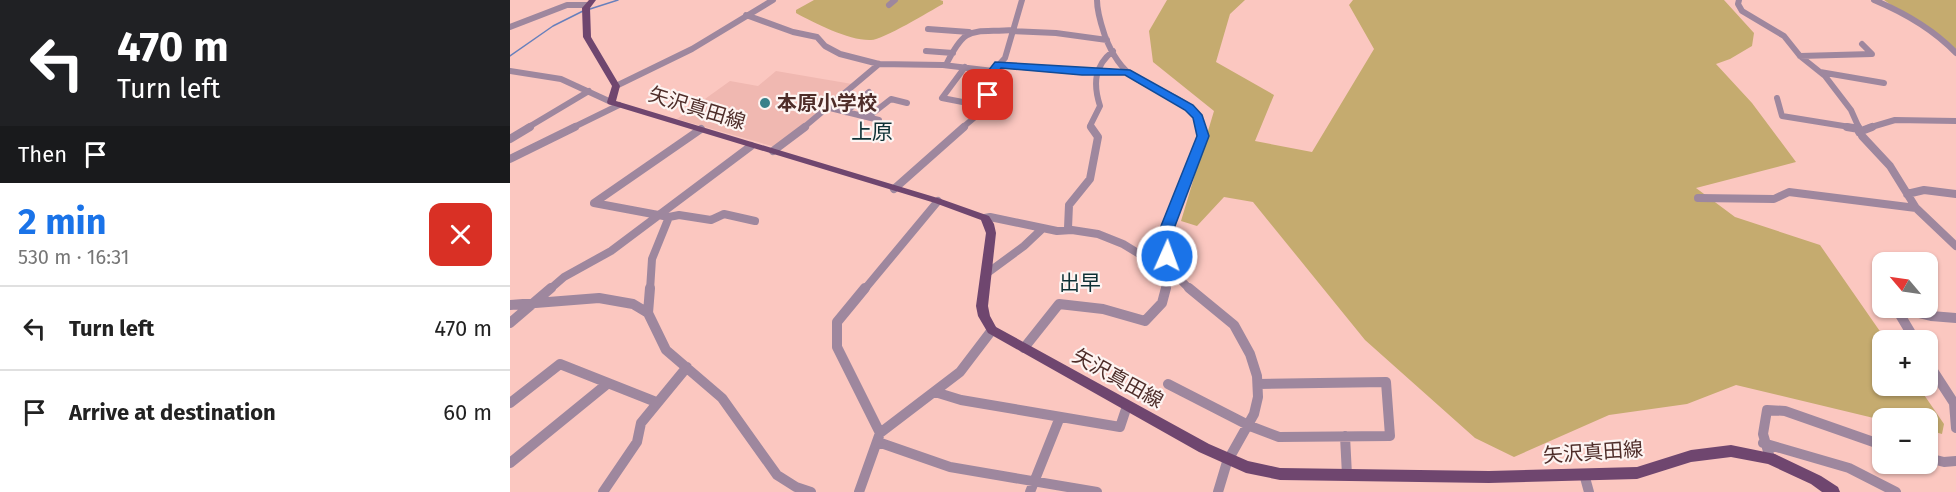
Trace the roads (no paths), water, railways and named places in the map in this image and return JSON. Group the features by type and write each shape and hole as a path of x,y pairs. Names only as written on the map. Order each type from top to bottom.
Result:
{"main road":[{"path":"590,3 587,37 616,86 615,103"},
{"name":"矢沢真田線","path":"615,103 938,201 985,218"},
{"path":"985,218 990,224 991,234 982,306 984,316 992,330"},
{"name":"矢沢真田線","path":"992,330 1228,460 1246,467 1280,474 1489,477 1637,473 1691,456 1731,451 1770,458 1816,480 1833,492"}],"street":[{"path":"616,86 692,49 773,0"},
{"path":"889,4 895,0"},
{"path":"894,189 981,112 996,68 1005,58 1022,0"},
{"path":"1097,0 1098,15 1107,40 1127,72 1189,108 1202,126 1203,136 1166,233 1165,249 1171,267 1186,288 1226,317 1236,328 1244,342 1258,384 1258,398 1250,426 1228,460 1218,492"},
{"path":"1739,0 1738,4 1742,11 1784,36 1800,56 1820,72 1851,110 1859,130 1890,166 1916,208 1956,246"},
{"path":"1874,0 1910,16 1939,35 1956,53"},
{"path":"510,27 566,3 590,3"},
{"path":"746,15 777,27 817,37 825,46 840,54 879,64 1127,72"},
{"path":"928,29 971,30 957,43 946,65"},
{"path":"968,33 1013,31 1056,33 1107,40"},
{"path":"1800,56 1872,54 1862,44"},
{"path":"926,51 953,52"},
{"path":"1068,228 1071,220 1068,207 1090,178 1097,150 1095,145 1098,137 1090,126 1100,106 1093,88 1095,71 1107,54 1113,51"},
{"path":"773,151 830,108 879,64"},
{"path":"965,67 942,99 983,106"},
{"path":"510,71 561,79 615,103"},
{"path":"1820,72 1884,83"},
{"path":"510,139 589,91"},
{"path":"846,112 869,92"},
{"path":"1777,98 1782,116 1859,130 1885,121 1922,119 1956,121"},
{"path":"867,117 891,99 907,104"},
{"path":"510,159 615,103"},
{"path":"830,108 879,120"},
{"path":"701,129 594,203 666,216 680,215 711,220 724,214 755,220"},
{"path":"510,323 564,277 611,251 666,216 752,146"},
{"path":"1907,194 1924,190 1956,194"},
{"path":"1698,198 1774,199 1789,192 1916,208"},
{"path":"938,201 837,322 837,347 879,437 950,467 1032,487 1097,492"},
{"path":"666,216 652,259 648,313 666,350 707,384 735,414 777,475 796,487 811,492"},
{"path":"985,218 990,217 1042,229 1057,231 1068,228 1113,237 1159,266 1171,267"},
{"path":"986,274 1024,246 1042,229"},
{"path":"1024,348 1059,304 1103,309 1145,321 1162,303 1171,267"},
{"path":"510,305 600,298 633,304 648,313"},
{"path":"1938,317 1956,318"},
{"path":"1899,318 1900,322 1909,330"},
{"path":"859,492 879,437 960,372 992,330"},
{"path":"510,403 560,364 606,384 657,402"},
{"path":"603,492 638,442 641,423 687,367"},
{"path":"1938,378 1954,403 1956,428"},
{"path":"1168,384 1250,426 1279,436 1390,436 1386,382 1258,384"},
{"path":"510,463 606,384"},
{"path":"935,392 961,400 1120,427 1127,406"},
{"path":"1770,458 1763,443 1763,419 1767,410 1785,411 1872,441"},
{"path":"1032,487 1060,417"},
{"path":"1345,436 1347,475"},
{"path":"1763,443 1830,462 1872,477 1896,492"},
{"path":"1938,460 1956,461"},
{"path":"1584,474 1589,492"}],"waterway":[{"path":"590,9 618,0"},
{"path":"510,56 553,26 583,11"}],"place":[{"name":"本原小学校","path":"765,103"}],"district":[{"name":"上原","path":"872,132"},
{"name":"出早","path":"1080,283"}]}
